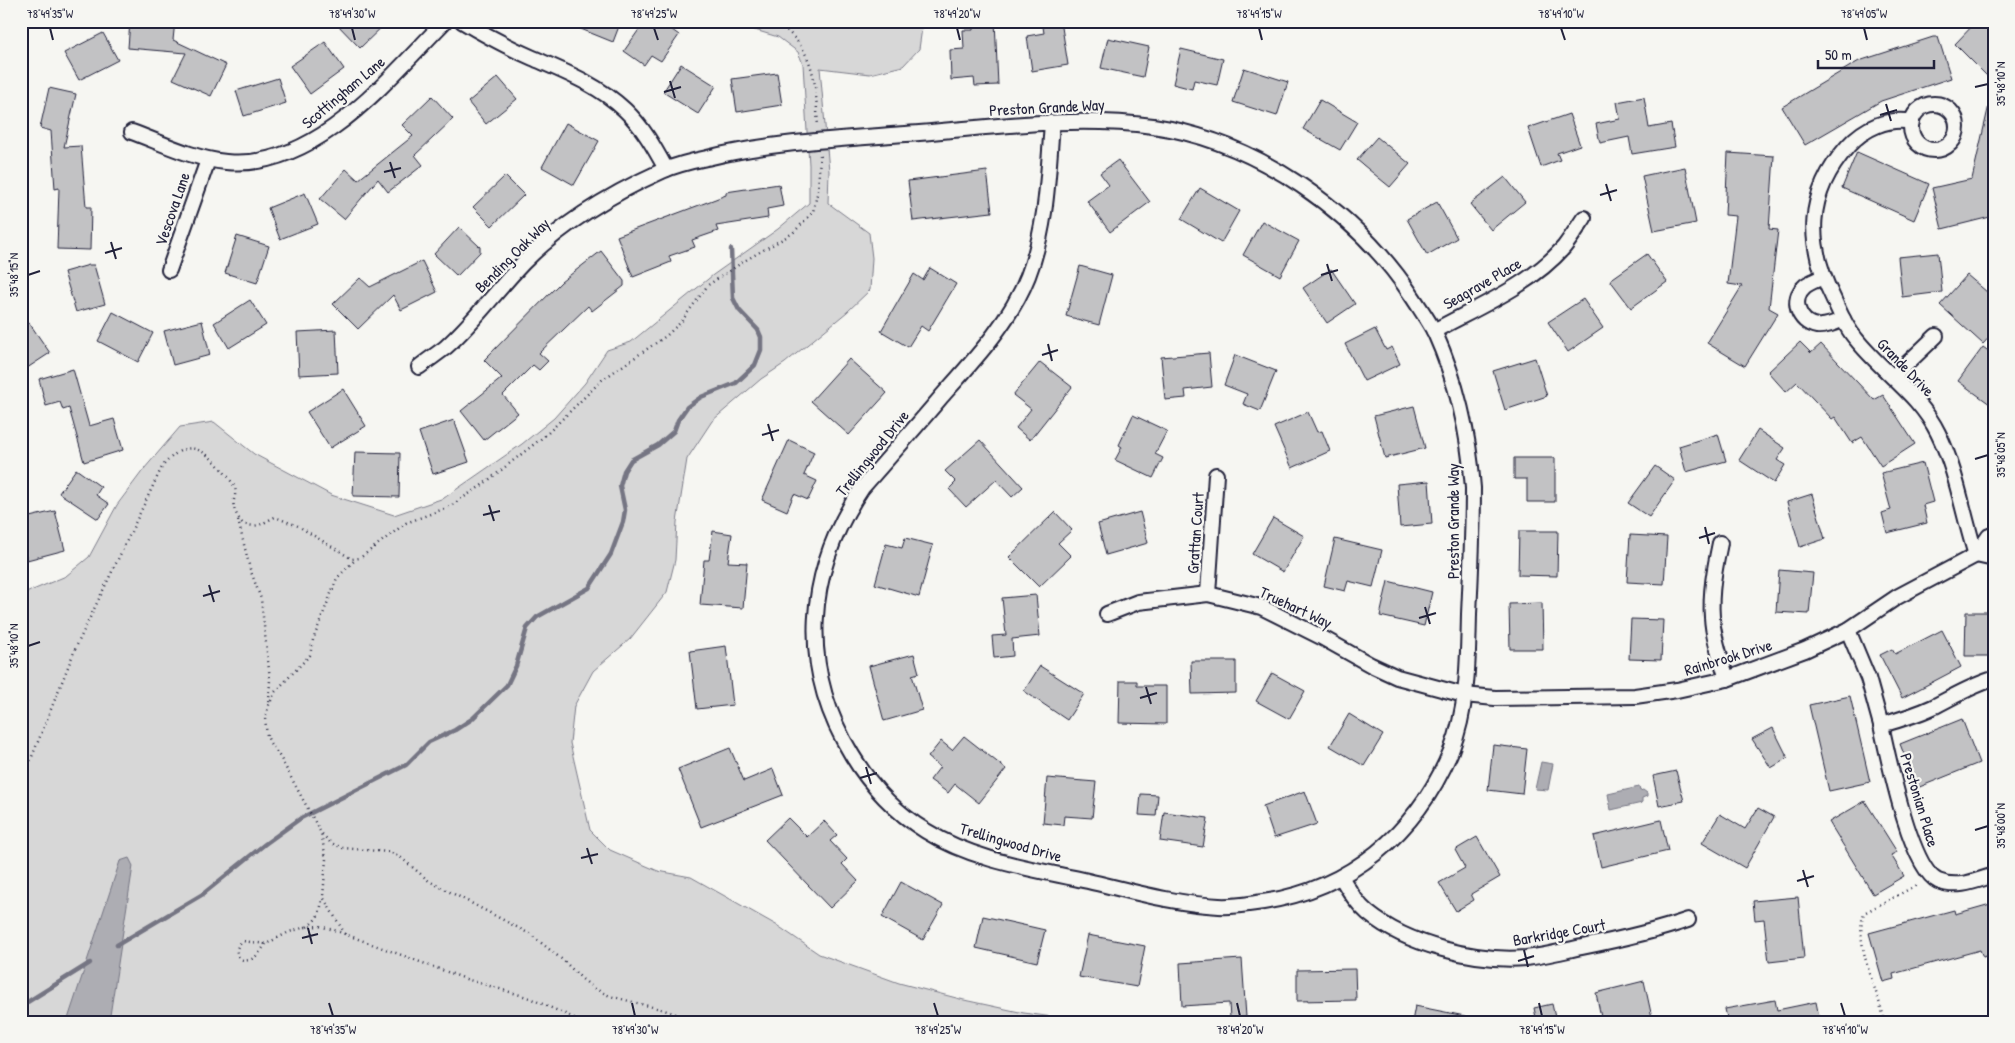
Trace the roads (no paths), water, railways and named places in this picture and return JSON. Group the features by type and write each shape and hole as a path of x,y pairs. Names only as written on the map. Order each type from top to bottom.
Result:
{"street":[{"name":"Scottingham Lane","path":"132,132 208,160 242,163 258,162 282,156 303,147 321,136 366,100 445,21"},
{"path":"462,21 494,40 589,83 608,96 638,123 649,137 666,169"},
{"name":"Grande Drive","path":"1912,122 1899,120 1881,123 1866,131 1837,158 1826,176 1816,207 1813,234 1816,254 1823,277 1854,338 1916,399 1930,417 1948,455 1976,556"},
{"name":"Preston Grande Way","path":"666,169 740,150 819,140 1052,122 1114,122 1157,127 1234,150 1272,168 1303,187 1359,231 1386,260 1434,331 1461,405 1472,462 1473,527 1467,672 1464,696"},
{"name":"Trellingwood Drive","path":"1052,122 1046,198 1041,230 1028,276 1016,300 984,348 862,488 836,532 822,572 815,617 815,646 818,666 830,712 844,742 870,782 924,830 944,842 967,851 1014,865 1185,902 1220,906 1245,905 1293,897 1316,889 1341,877 1378,852 1412,818 1427,797 1450,753 1457,734 1464,696"},
{"name":"Vescova Lane","path":"169,270 208,160"},
{"name":"Bending Oak Way","path":"419,367 446,347 524,262 561,229 604,200 666,169"},
{"name":"Seagrave Place","path":"1434,331 1506,292 1537,271 1564,247 1584,218"},
{"path":"1823,277 1805,286 1798,294 1799,313 1806,322 1815,326 1826,326 1844,319"},
{"path":"1893,376 1936,336"},
{"name":"Grattan Court","path":"1208,594 1216,475"},
{"name":"Rainbrook Drive","path":"1464,696 1495,698 1635,696 1677,690 1727,679 1805,650 1848,630 1898,597 1976,556 1989,536 1994,535"},
{"path":"1720,542 1712,590 1712,617 1715,638 1727,679"},
{"path":"1976,556 1994,559"},
{"name":"Truehart Way","path":"1107,614 1138,602 1208,594 1261,607 1397,677 1464,696"},
{"name":"Prestonian Place","path":"1848,630 1868,678 1897,794 1917,854 1931,876 1951,885 1965,884 1994,875"},
{"path":"1881,725 1906,719 1978,684 1994,679"},
{"name":"Barkridge Court","path":"1341,877 1357,903 1368,913 1404,935 1432,946 1497,958 1526,958 1558,952 1662,929 1688,920"}],"waterway":[{"path":"117,945 203,894 265,844 301,818 406,765 429,742 455,730 472,719 507,685 516,666 527,628 537,617 589,588 611,554 623,522 625,510 620,486 624,471 631,460 658,445 674,431 678,420 687,407 701,397 736,383 755,365 761,350 761,337 758,330 739,310 733,298 731,249"},
{"path":"21,1006 90,963"}]}
